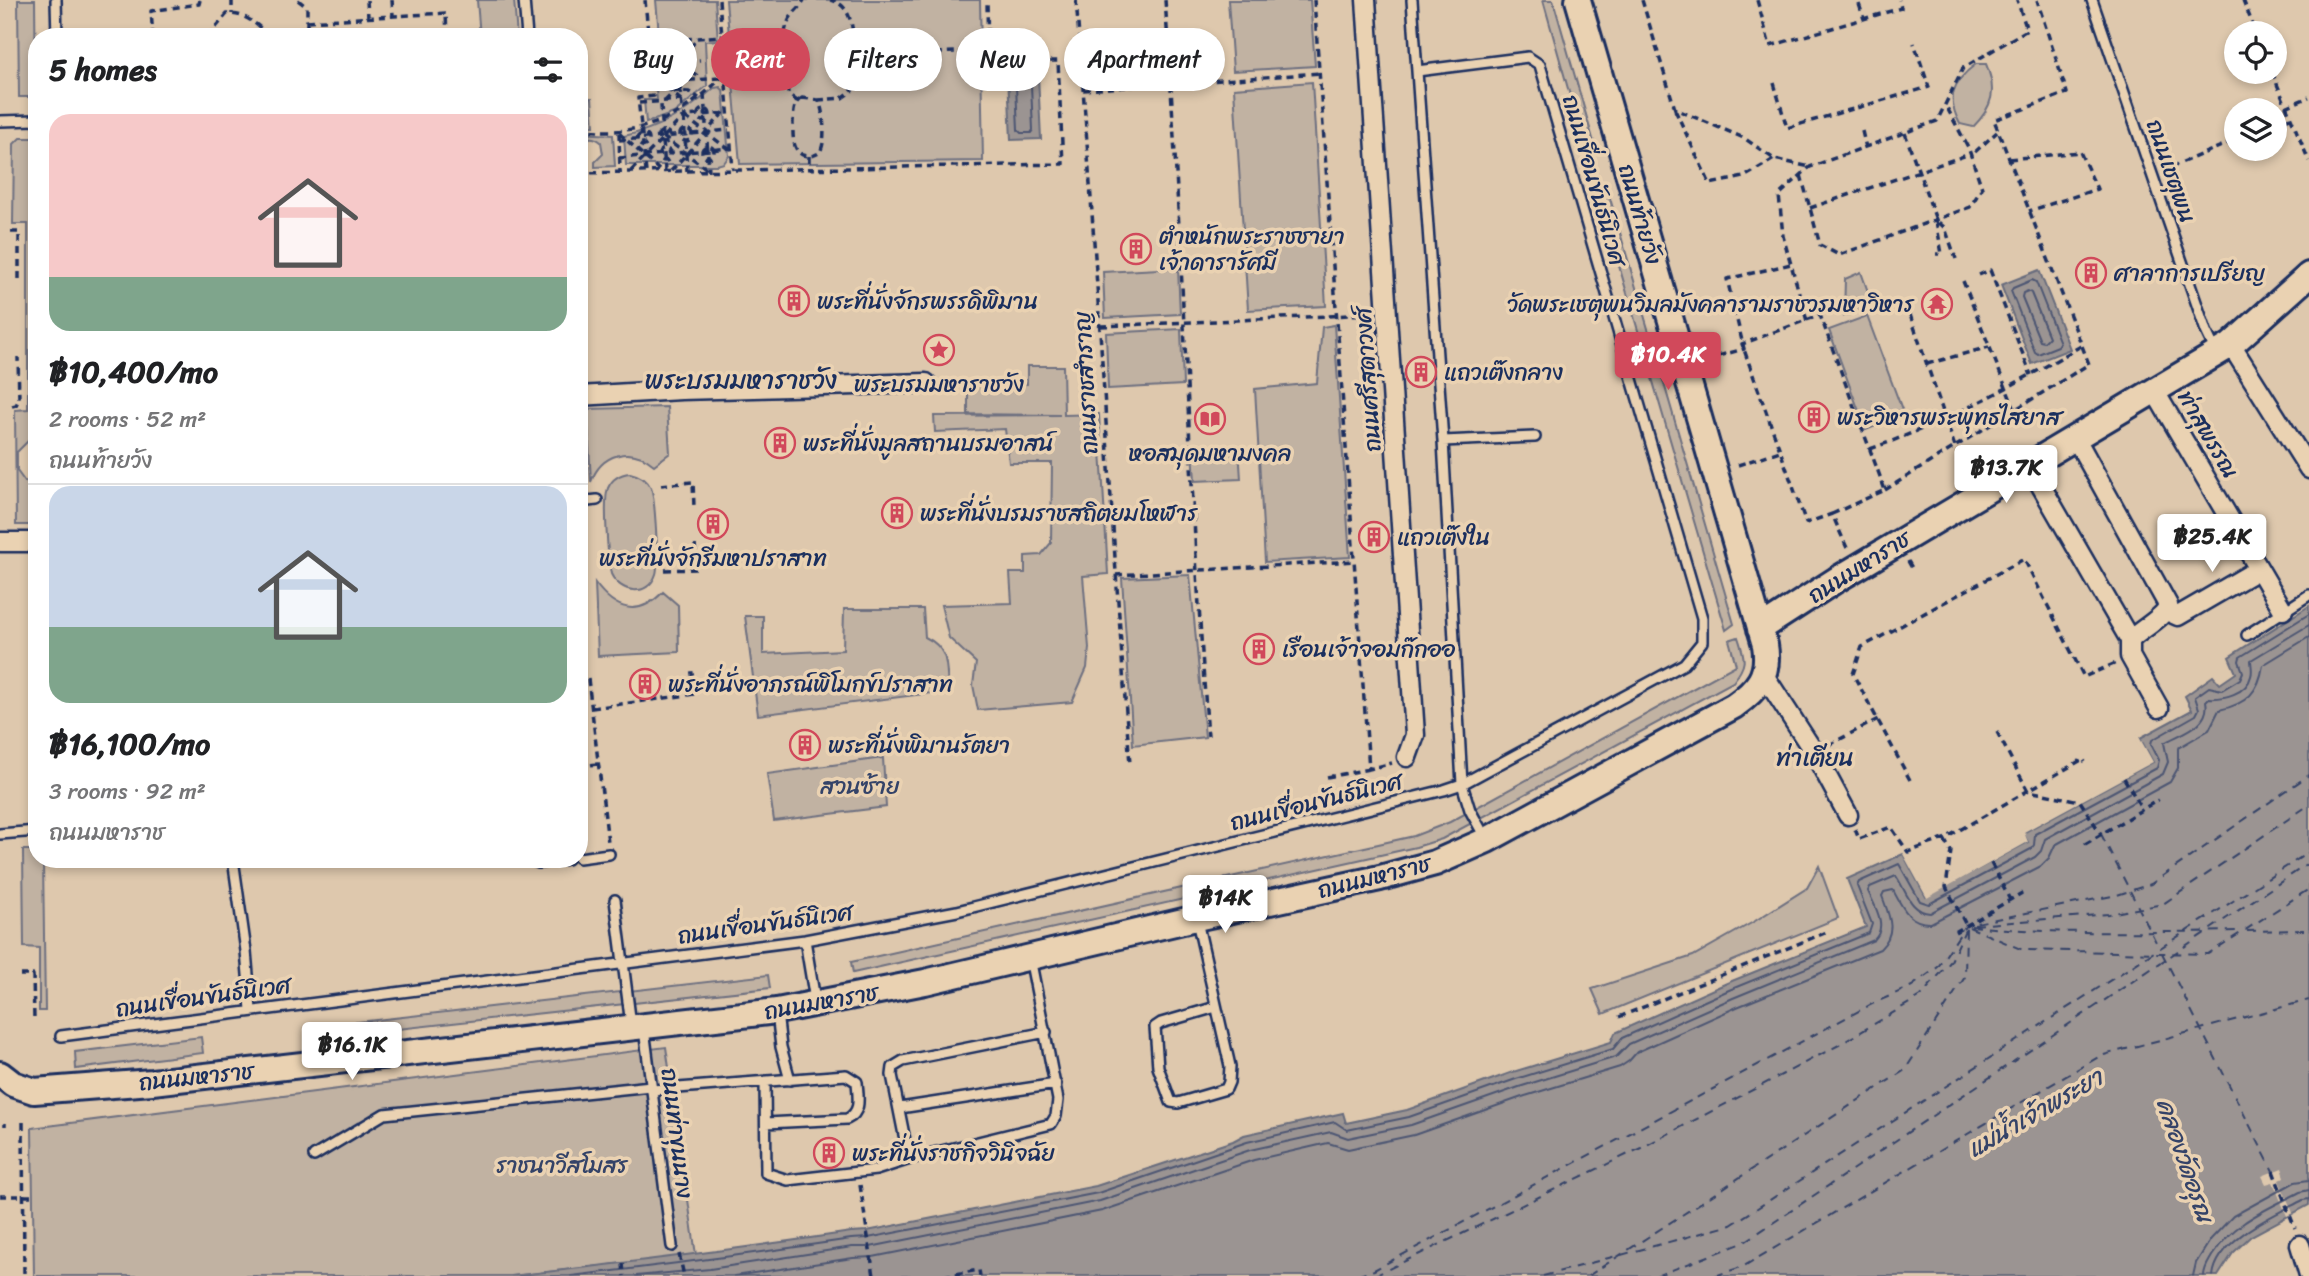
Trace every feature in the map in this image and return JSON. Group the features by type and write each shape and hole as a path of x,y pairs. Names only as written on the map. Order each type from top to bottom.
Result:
{"street":[{"name":"ถนนศรีสุดาวงศ์","path":"1366,0 1415,735 1407,757"},
{"name":"ถนนท้ายวัง","path":"1578,0 1760,629"},
{"name":"ถนนมหาราช","path":"1760,629 1836,580 2224,349 2309,275"},
{"path":"2224,349 2309,469"},
{"path":"588,396 926,383"},
{"name":"ท่าสุพรรณ","path":"2154,390 2283,610"},
{"path":"2076,437 2168,605 2166,611 2139,630 2130,648"},
{"path":"2029,465 2130,648 2159,708"},
{"path":"0,542 28,542"},
{"path":"2166,611 2178,616 2259,569"},
{"path":"1760,629 1768,660 1764,676 1814,752 1848,815"},
{"name":"ถนนมหาราช","path":"0,1073 12,1084 23,1089 34,1091 78,1088 152,1082 777,1011 1407,872 1487,840 1734,706 1751,694 1764,676"},
{"path":"2300,1245 2309,1275"}],"lane":[{"path":"57,0 57,28"},
{"path":"524,0 526,28"},
{"path":"1412,0 1443,441 1462,784 1470,810 1487,840"},
{"name":"ถนนเชตุพน","path":"2092,0 2206,331 2224,349"},
{"name":"ถนนเขื่อนขันธ์นิเวศ","path":"61,1036 805,940 957,911 1462,784 1684,664 1702,642 1702,618 1541,65 1528,57 1417,71"},
{"path":"0,121 28,120"},
{"path":"1443,441 1535,437"},
{"path":"588,501 597,500"},
{"path":"2247,635 2309,595"},
{"path":"0,834 28,832"},
{"path":"588,857 609,854"},
{"path":"234,868 251,1010"},
{"name":"ถนนท่าขุนนาง","path":"615,900 623,963 651,1088 672,1246"},
{"path":"1196,918 1230,1066 1229,1082 1221,1092 1178,1104 1171,1102 1158,1067 1155,1027 1216,1007"},
{"path":"805,940 816,1004"},
{"path":"765,1082 766,1173 788,1180 895,1166 913,1158 1051,1124 1056,1116 1058,1100 1056,1084 1030,956"},
{"path":"777,1011 781,1047 790,1080"},
{"path":"913,1158 905,1140 892,1075 893,1067 903,1061 1046,1032"},
{"path":"314,1156 384,1114 651,1088 846,1075 857,1082 858,1107 854,1116 847,1119 765,1123"},
{"path":"900,1108 1056,1084"}],"path":[{"path":"152,28 151,11 199,4 200,0"},
{"path":"232,0 232,14"},
{"path":"298,0 307,7 307,28"},
{"path":"367,0 368,17"},
{"path":"392,0 393,15"},
{"path":"645,0 649,28"},
{"path":"719,0 721,28"},
{"path":"797,101 788,94 785,32 789,20 804,0"},
{"path":"830,0 846,8 852,28"},
{"path":"987,0 988,28"},
{"name":"ถนนราชสำราญ","path":"1076,0 1078,28"},
{"path":"1165,0 1167,28"},
{"path":"1314,0 1369,769"},
{"path":"1642,0 1675,109 1710,184 1744,177 1774,159"},
{"path":"1757,0 1770,46 1901,8 1899,0"},
{"path":"1807,321 1783,236 1779,195 1810,167 1937,121 1963,68 2027,30 2017,0"},
{"path":"1791,264 1727,279 1742,344 1806,523 1885,490 2089,364 1994,120 2067,93 2037,0"},
{"path":"2243,0 2251,21"},
{"path":"1859,4 1864,19"},
{"path":"307,20 446,13 447,28"},
{"path":"214,28 227,14 250,19 260,28"},
{"path":"1832,28 1835,37"},
{"path":"698,38 711,37"},
{"path":"1774,83 1787,128 1868,105 1929,87 1914,43"},
{"path":"588,173 1063,164 1058,61 1050,61"},
{"path":"1225,80 1320,73"},
{"path":"697,77 701,80"},
{"path":"697,80 711,79"},
{"path":"637,139 649,126 682,110 711,87"},
{"path":"646,172 638,98 654,96 654,91"},
{"path":"671,91 681,100"},
{"path":"681,91 687,171"},
{"path":"726,91 733,170"},
{"path":"818,100 824,116 822,148 818,154 809,156 798,152 793,141 794,108 797,101 802,98 842,99 852,91"},
{"name":"ถนนราชสำราญ","path":"1083,91 1130,764"},
{"path":"1171,91 1196,570 1208,736"},
{"path":"663,172 660,110 673,93 690,92 699,98"},
{"path":"704,94 708,114 705,149 709,171"},
{"path":"2287,107 2309,97"},
{"path":"639,103 681,100"},
{"path":"1801,175 1820,245 1839,255 1970,207 1982,188 1974,155 1945,104"},
{"path":"698,115 705,108"},
{"path":"1675,109 1744,138 1774,159 1810,167"},
{"path":"630,172 684,116 722,113 728,110"},
{"path":"2287,110 2309,162"},
{"path":"671,172 722,113"},
{"path":"698,115 706,132"},
{"path":"684,116 730,150"},
{"path":"649,126 709,171"},
{"path":"685,128 692,134"},
{"path":"679,135 685,128"},
{"path":"588,130 642,133 649,138 730,130"},
{"path":"1861,131 1867,148"},
{"path":"619,132 663,172"},
{"path":"619,132 620,172"},
{"path":"1810,208 1974,155 1997,132"},
{"path":"1905,133 1936,220 1942,254 1936,254"},
{"path":"685,141 690,139 692,134"},
{"path":"679,135 685,141"},
{"path":"644,156 649,138"},
{"path":"619,140 637,139"},
{"path":"637,139 644,155"},
{"path":"2171,167 2224,145"},
{"path":"663,149 671,154"},
{"path":"687,153 705,149 730,150"},
{"path":"708,158 714,150"},
{"path":"2008,159 2080,152 2097,189 2029,211"},
{"path":"619,158 687,153"},
{"path":"664,162 670,160 671,154"},
{"path":"809,156 809,169"},
{"path":"1806,218 1812,215"},
{"path":"1936,220 1945,228 1956,260"},
{"path":"11,232 19,232 19,281"},
{"path":"1979,275 1990,270 2031,375"},
{"path":"1963,281 2015,410"},
{"path":"1906,303 1955,447"},
{"path":"1101,326 1388,314"},
{"path":"1742,344 1759,340 1820,315 1885,490"},
{"path":"1870,449 1907,436 2007,390 2082,345"},
{"path":"1927,365 1989,347"},
{"path":"1707,359 1744,349"},
{"path":"12,406 16,405 19,399 18,357"},
{"path":"1738,465 1780,452"},
{"path":"661,485 693,482 694,507"},
{"path":"1832,514 1848,550"},
{"path":"665,570 696,569 695,540"},
{"path":"1910,780 1853,674 1862,647 2024,559 2084,677 2130,648"},
{"path":"1115,575 1355,561"},
{"path":"1909,561 1912,568"},
{"path":"1934,610 1937,616"},
{"path":"592,708 695,694 691,667"},
{"path":"589,679 609,854"},
{"path":"1837,740 1879,719"},
{"path":"1997,732 2028,791"},
{"path":"1327,777 1387,765 1407,757"},
{"path":"1848,815 1859,839 1891,827 1908,852 1944,839 2083,759 2085,762"},
{"path":"588,765 598,764"},
{"path":"2124,778 2143,809"},
{"path":"2028,791 2080,802 2101,834"},
{"path":"2085,844 2158,800"},
{"path":"1944,839 1951,851 1946,887 1966,925"},
{"path":"1990,863 2011,900"},
{"path":"1955,932 2022,893"},
{"path":"1619,1017 1827,932"},
{"path":"20,975 33,975 34,1019"},
{"path":"23,1122 24,1276"},
{"path":"2273,1171 2290,1214"},
{"path":"858,1172 874,1276"},
{"path":"0,1196 32,1196"},
{"path":"672,1246 680,1256 684,1276"},
{"path":"622,1263 624,1276"},
{"path":"944,1276 979,1269 981,1276"}],"green space":[{"path":"18,0 35,0 35,28 28,28 28,97 19,97"},
{"path":"477,0 514,0 516,28 479,28"},
{"path":"656,0 715,0 717,28 711,28 711,41 705,41 707,86 674,113 646,123 644,100 657,100 656,91 697,91 697,28 658,28"},
{"path":"726,0 980,0 981,28 956,28 956,91 982,91 983,161 740,164 734,91 810,91 810,28 728,28"},
{"path":"1228,0 1310,0 1315,66 1233,71"},
{"path":"1543,0 1553,0 1595,146 1585,149"},
{"path":"1976,64 1986,64 1992,90 1989,105 1973,127 1960,124 1953,98 1961,77"},
{"path":"1312,82 1326,306 1248,310 1234,88"},
{"path":"711,90 723,91 729,156 724,163 626,165 624,136 649,129 693,105"},
{"path":"588,98 592,98 594,126 588,126"},
{"path":"588,134 613,135 615,166 595,167 595,162 603,154 601,142 590,138"},
{"path":"20,138 28,138 28,224 13,224 14,144"},
{"path":"1607,188 1734,624 1726,630 1597,191"},
{"path":"1178,268 1180,314 1105,318 1103,272"},
{"path":"1861,272 1873,306 1844,316 1845,279"},
{"path":"1867,316 1904,415 1866,430 1829,330"},
{"path":"1334,325 1350,557 1265,562 1255,389 1317,383 1322,327"},
{"path":"1181,329 1183,385 1108,389 1106,333"},
{"path":"1027,366 1063,366 1064,415 1099,414 1108,574 1083,576 1089,648 1087,668 1072,702 978,710 973,685 976,663 949,638 941,605 1012,603 1010,573 1025,573 1025,556 1041,555 1051,543 1052,463 1009,463 1005,429 935,432 934,416 1060,415 968,414 968,385 1027,384"},
{"path":"667,407 670,453 654,465 635,455 617,456 602,465 591,482 588,409"},
{"path":"28,409 28,441 17,452 17,471 28,482 28,525 16,525 15,410"},
{"path":"1239,448 1241,479 1195,481 1193,450"},
{"path":"630,473 647,482 654,504 657,568 652,582 641,590 627,589 615,580 611,574 607,544 608,488 617,477"},
{"path":"1190,575 1205,737 1133,745 1122,578"},
{"path":"595,583 619,605 627,607 645,605 663,592 678,605 679,652 598,656"},
{"path":"844,609 923,609 925,637 939,647 945,659 948,691 758,715 745,616 763,616 763,654 843,650"},
{"path":"1738,637 1744,661 1733,682 1442,839 853,973 851,962 1414,836 1450,822 1736,665 1729,640"},
{"name":"สวนซ้าย","path":"883,758 886,807 774,821 767,774"},
{"path":"23,850 28,850 28,868 43,868 45,1011 39,1011 39,948 24,947"},
{"path":"1819,866 1838,918 1603,1014 1592,989 1693,956 1807,888"},
{"path":"768,975 770,988 308,1039 307,1028"},
{"path":"201,1037 203,1053 76,1069 75,1052"},
{"name":"ราชนาวีสโมสร","path":"666,1047 696,1255 513,1276 34,1276 32,1128"}],"water":[{"path":"1009,91 1039,91 1041,139 1011,140"},
{"path":"2039,270 2070,349 2032,364 2001,285"},
{"path":"2309,606 2309,1205 2251,1236 2233,1253 2218,1276 511,1276 867,1231 1096,1186 1244,1135 1343,1113 1346,1123 1407,1110 1513,1072 1611,1042 1615,1033 1727,983 1866,927 1847,879 1903,854 1926,897 2028,842 2023,833 2153,762 2140,738 2192,710 2185,696 2213,676 2220,684 2236,673 2229,657"}],"pier":[{"path":"2138,735 2153,762 2024,832 2028,842 1927,898 1903,854 1906,852 1928,893 2024,841 2020,833 2022,830 2148,761 2137,740"},
{"path":"2282,1168 2285,1177 2279,1180 2293,1213 2287,1216 2273,1182 2266,1184 2262,1176"}],"ferry route":[{"path":"1357,1276 1374,1270 1870,1005 1912,986 1938,967 1966,925 2117,895 2151,884 2309,775"},
{"path":"1974,925 2109,914 2163,904 2309,805"},
{"path":"2101,834 2159,948"},
{"path":"1621,1255 1731,1225 2309,852"},
{"path":"1656,1276 1743,1243 2309,863"},
{"path":"1969,927 2023,950 2208,954 2309,889"},
{"path":"1971,926 2072,932 2242,931"},
{"path":"1588,1276 1905,1070 1965,977 1966,928"},
{"path":"1374,1276 1641,1148 1839,1045 1921,996 1951,961 1965,930"},
{"path":"2247,931 2309,930"},
{"path":"2162,953 2273,1171"},
{"path":"1715,1276 1744,1266 2100,1056 2309,1000"},
{"path":"1543,1276 1616,1256"}],"place":[{"name":"ตำหนักพระราชชายา เจ้าดารารัศมี","path":"1136,249"},
{"name":"ศาลาการเปรียญ","path":"2091,273"},
{"name":"พระที่นั่งจักรพรรดิพิมาน","path":"794,301"},
{"name":"วัดพระเชตุพนวิมลมังคลารามราชวรมหาวิหาร","path":"1937,304"},
{"name":"พระบรมมหาราชวัง","path":"939,350"},
{"name":"แถวเต๊งกลาง","path":"1421,372"},
{"name":"พระวิหารพระพุทธไสยาส","path":"1814,417"},
{"name":"หอสมุดมหามงคล","path":"1210,419"},
{"name":"พระที่นั่งมูลสถานบรมอาสน์","path":"780,443"},
{"name":"พระที่นั่งบรมราชสถิตยมโหฬาร","path":"897,513"},
{"name":"พระที่นั่งจักรีมหาปราสาท","path":"713,524"},
{"name":"แถวเต๊งใน","path":"1374,537"},
{"name":"เรือนเจ้าจอมก๊กออ","path":"1259,649"},
{"name":"พระที่นั่งอาภรณ์พิโมกข์ปราสาท","path":"645,684"},
{"name":"พระที่นั่งพิมานรัตยา","path":"805,745"},
{"name":"พระที่นั่งราชกิจวินิจฉัย","path":"829,1153"}],"district":[{"name":"พระบรมมหาราชวัง","path":"741,380"},
{"name":"ท่าเตียน","path":"1815,758"}],"water label":[{"name":"แม่น้ำเจ้าพระยา","path":"2035,1113"},
{"name":"คลองวัดอรุณ","path":"2185,1160"}]}
